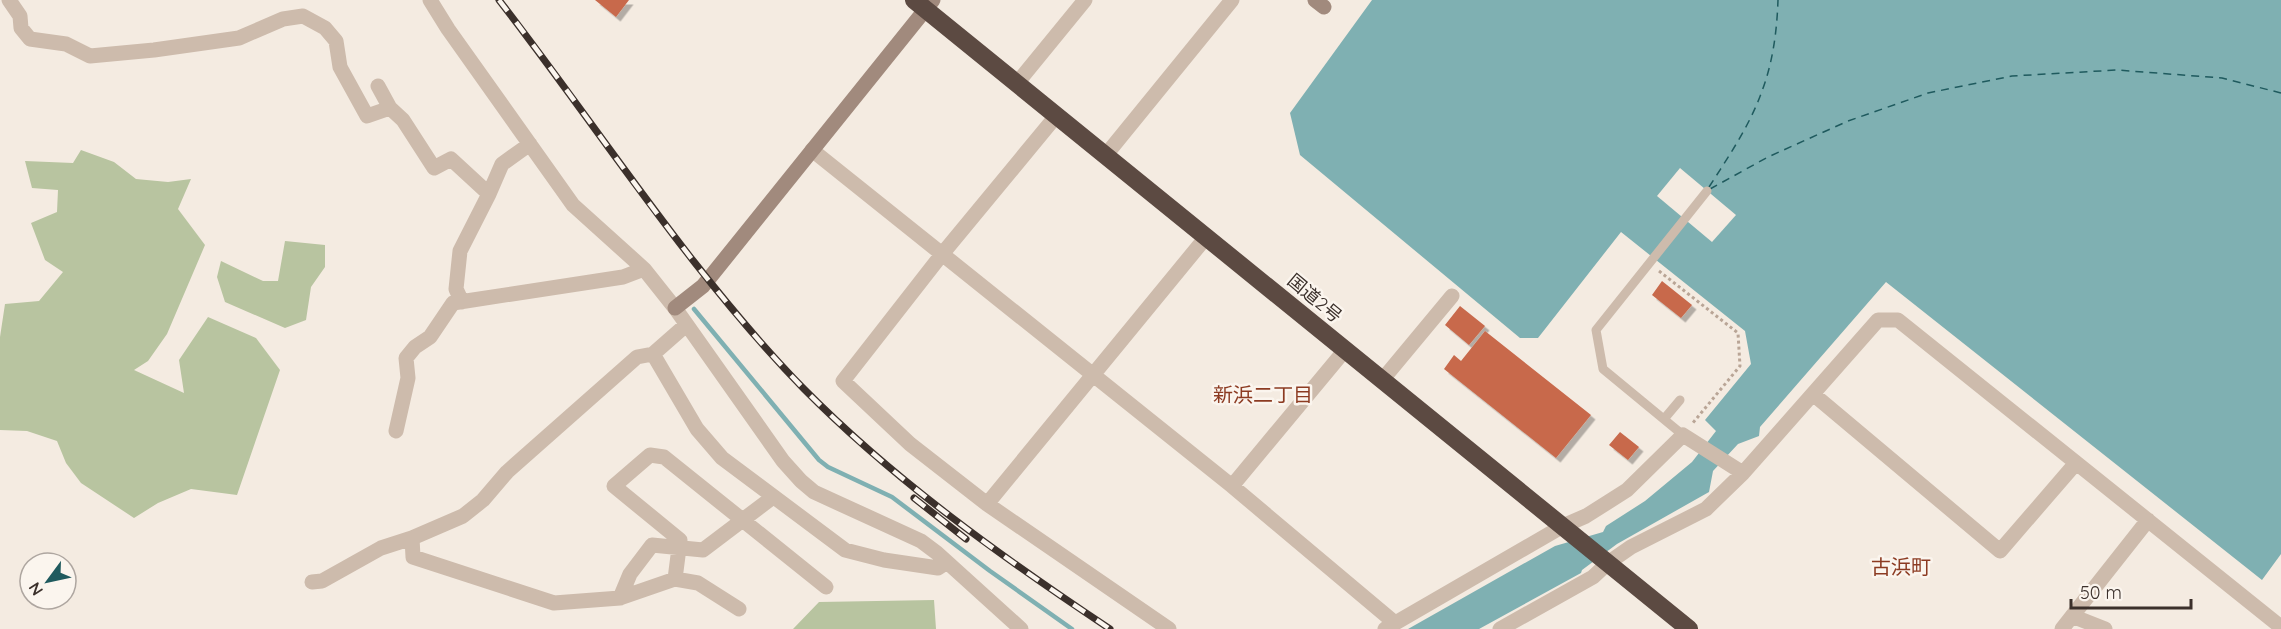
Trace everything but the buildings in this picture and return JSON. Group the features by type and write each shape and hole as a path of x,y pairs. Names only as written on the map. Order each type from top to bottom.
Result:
{"highway":[{"name":"国道2号","path":"924,3 1105,156 1207,236 1689,629"}],"street":[{"path":"9,0 20,16 21,28 30,39 66,44 90,56 238,38 283,20 303,16 325,28 336,41 340,67 366,116 390,108"},
{"path":"430,0 448,30 573,205 644,269 675,308 783,461 801,481 814,492 921,541 1022,629"},
{"path":"1018,82 1085,0"},
{"path":"1105,156 1232,0"},
{"path":"675,308 703,286 812,150 924,3"},
{"path":"378,86 390,108 403,120 434,168 451,159 489,194"},
{"path":"1057,115 943,252 843,381 910,444 987,504 1169,629"},
{"path":"462,302 456,289 460,251 502,164 530,144"},
{"path":"812,150 943,252 1232,486 1390,626 1563,526 1586,516 1627,490 1689,439 1743,473"},
{"path":"987,504 1207,236"},
{"path":"396,430 408,378 406,358 415,347 430,337 453,303 623,277 644,269"},
{"path":"1383,379 1452,297"},
{"path":"1500,629 1593,577 1603,560 1706,509 1743,473 1878,320 1898,320 2281,627"},
{"path":"312,582 322,581 381,548 412,538 463,516 483,500 507,472 637,357 652,354 686,326"},
{"path":"1232,486 1345,350"},
{"path":"652,354 697,429 722,458 845,550 884,560 938,568 947,562"},
{"path":"1813,394 2000,551 2076,462"},
{"path":"675,579 681,540 614,486 650,455 664,458 826,587"},
{"path":"620,598 630,574 652,545 703,550 773,497"},
{"path":"2062,629 2148,520"},
{"path":"412,538 413,557 554,603 620,598 675,579 698,584 739,609"},
{"path":"2072,616 2105,629"}],"lane":[{"path":"1689,439 1603,369 1596,330 1707,191"},
{"path":"1664,419 1680,400"}],"path":[{"path":"1650,260 1738,333 1740,366 1689,439"}],"green space":[{"path":"81,150 114,162 136,179 168,182 191,179 178,209 205,245 167,334 148,361 134,370 184,393 179,360 208,317 256,338 280,370 237,495 191,489 158,503 134,518 81,483 66,463 57,441 27,431 0,430 0,337 5,304 39,301 63,272 45,260 31,223 57,212 58,190 32,188 25,161 73,163"},
{"path":"285,241 325,245 325,267 311,287 306,320 285,328 225,302 217,277 221,261 263,281 278,281"},
{"path":"934,600 936,629 793,629 819,602"}],"water":[{"path":"1372,0 2281,0 2281,554 2262,580 1886,282 1760,427 1759,436 1738,444 1713,471 1709,492 1617,544 1581,573 1479,629 1408,629 1555,546 1603,532 1606,526 1645,501 1692,462 1716,431 1705,420 1751,364 1745,331 1621,232 1538,338 1520,338 1300,155 1290,113"}],"pier":[{"path":"1680,168 1736,215 1712,242 1657,196"}],"waterway":[{"path":"694,309 819,460 828,467 892,497 1072,629"}],"ferry route":[{"path":"1709,187 1745,128 1762,91 1774,46 1778,0"},
{"path":"1710,189 1768,157 1848,121 1928,93 2012,76 2117,70 2222,78 2281,93"}],"railway":[{"path":"499,0 646,199 722,297 804,389 839,423 912,486 990,546 1110,629"},
{"path":"914,498 966,539"}],"district":[{"name":"新浜二丁目","path":"1263,394"},
{"name":"古浜町","path":"1901,566"}]}
